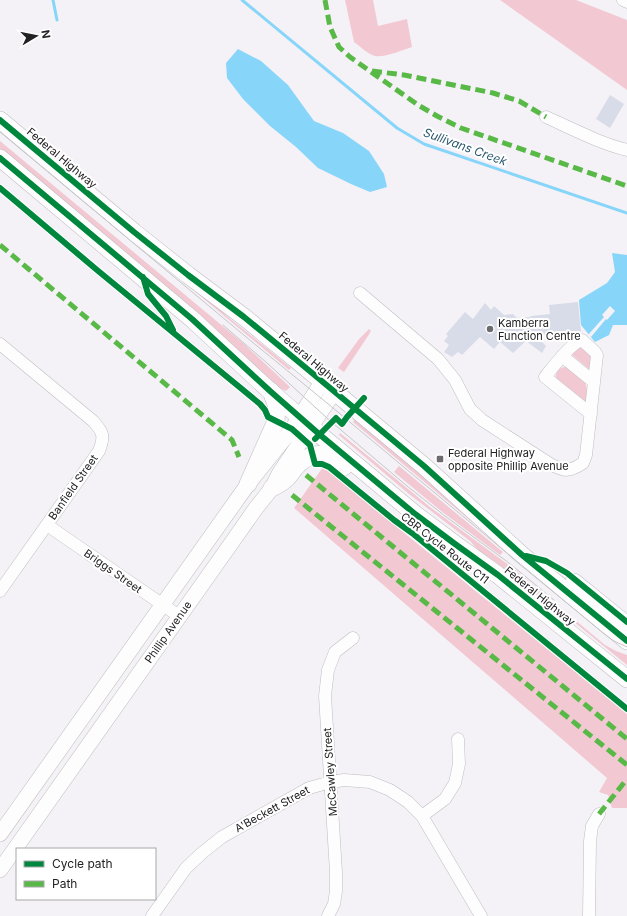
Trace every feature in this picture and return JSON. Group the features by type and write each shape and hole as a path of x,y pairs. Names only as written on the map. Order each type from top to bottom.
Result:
{"highway":[{"name":"Federal Highway","path":"0,120 134,232 244,317 424,466 540,570 627,641"},
{"name":"Federal Highway","path":"0,158 192,319 305,422 415,514 498,575 627,679"},
{"path":"248,484 276,421 277,407 270,391"},
{"path":"272,488 285,480 297,466 307,458 316,455 330,456 392,507 404,513 415,514"},
{"path":"540,570 570,580 627,625"}],"main road":[{"name":"Phillip Avenue","path":"0,870 179,616 272,488 305,422 328,387"},
{"name":"Phillip Avenue","path":"0,834 248,484 292,429 305,422"}],"street":[{"path":"623,0 627,2"},
{"path":"546,116 586,135 627,150"},
{"path":"360,293 438,359 455,380 470,408 482,420 559,469 573,470 583,463 586,455 591,414 597,356 595,352 582,340 577,341 562,356 545,377 591,414"},
{"name":"Banfield Street","path":"0,344 92,421 101,430 103,442 99,451 0,591"},
{"path":"562,356 594,382"},
{"name":"Briggs Street","path":"47,525 179,616"},
{"name":"McCawley Street","path":"328,916 334,904 336,872 325,696 328,670 335,652 353,638"},
{"path":"422,816 445,799 455,783 459,764 458,739"},
{"name":"A'Beckett Street","path":"152,916 186,868 222,837 309,788 344,780 370,782 390,790 408,802 422,816 481,916"},
{"path":"589,916 590,841 592,826 599,814"}],"shaded area":[{"path":"345,0 373,0 378,26 407,19 412,47 383,56 375,56 366,52 354,42"},
{"path":"500,0 576,0 627,20 627,90"},
{"path":"0,141 243,343 290,387 286,391 277,387 195,311 0,149"},
{"path":"149,253 200,290 228,317 291,368 289,370"},
{"path":"369,329 371,331 344,372 338,368 359,339"},
{"path":"582,347 591,353 592,372 572,355 576,348"},
{"path":"567,367 585,382 587,391 586,406 556,378 557,371"},
{"path":"355,419 361,421 503,548 353,422"},
{"path":"340,433 430,507 514,569 605,645 627,655 627,665 563,613 483,556 470,541 409,494 339,435"},
{"path":"399,466 503,552 500,555 441,511 394,472"},
{"path":"323,467 627,714 627,808 612,808 608,795 599,792 607,778 294,508"}],"water":[{"path":"238,49 261,61 288,85 314,121 343,133 369,151 384,174 387,187 370,192 318,168 296,147 270,126 243,99 227,78 226,63"},
{"path":"612,253 627,255 627,325 613,325 609,335 595,342 581,325 579,300 607,283 615,272"}],"pier":[{"path":"610,306 615,311 591,337 588,335 604,317 602,315"}],"building":[{"path":"610,95 624,104 610,128 596,119"},
{"name":"Kamberra Function Centre","path":"578,302 581,332 536,336 546,346 542,353 526,341 513,353 500,342 494,349 480,337 462,355 458,352 452,357 444,352 449,345 444,341 448,336 446,334 465,312 473,319 485,303 491,310 494,306 504,315 513,314 517,318 550,314 549,305"}],"waterway":[{"path":"53,0 57,20"},
{"name":"Sullivans Creek","path":"242,0 397,128 424,144 627,213"}],"tram line":[{"path":"0,132 603,633 614,641 627,647"},
{"path":"223,325 328,419 407,486 509,563 554,600"}],"marked path":[{"path":"325,0 330,27 339,47 350,57 418,105 461,128 627,186"},
{"path":"372,71 404,75 493,93 519,101 546,117"},
{"path":"0,245 232,440 239,457"},
{"path":"306,475 627,739"},
{"path":"292,495 627,765"},
{"path":"599,814 627,779"}],"cycle path":[{"path":"0,120 134,232 244,317 424,466 522,555 627,641"},
{"name":"CBR Cycle Route C11","path":"0,158 192,319 319,434 415,514 498,575 627,679"},
{"name":"CBR Cycle Route C11","path":"0,188 260,404 268,417 292,429 310,445 315,464 322,464 329,467 627,709"},
{"path":"143,277 148,294 166,316 173,330"},
{"path":"315,439 336,418 342,424 364,398"},
{"path":"526,556 546,561 567,573 627,622"}],"place":[{"name":"Kamberra Function Centre","path":"490,329"},
{"name":"Federal Highway opposite Phillip Avenue","path":"440,459"}]}
